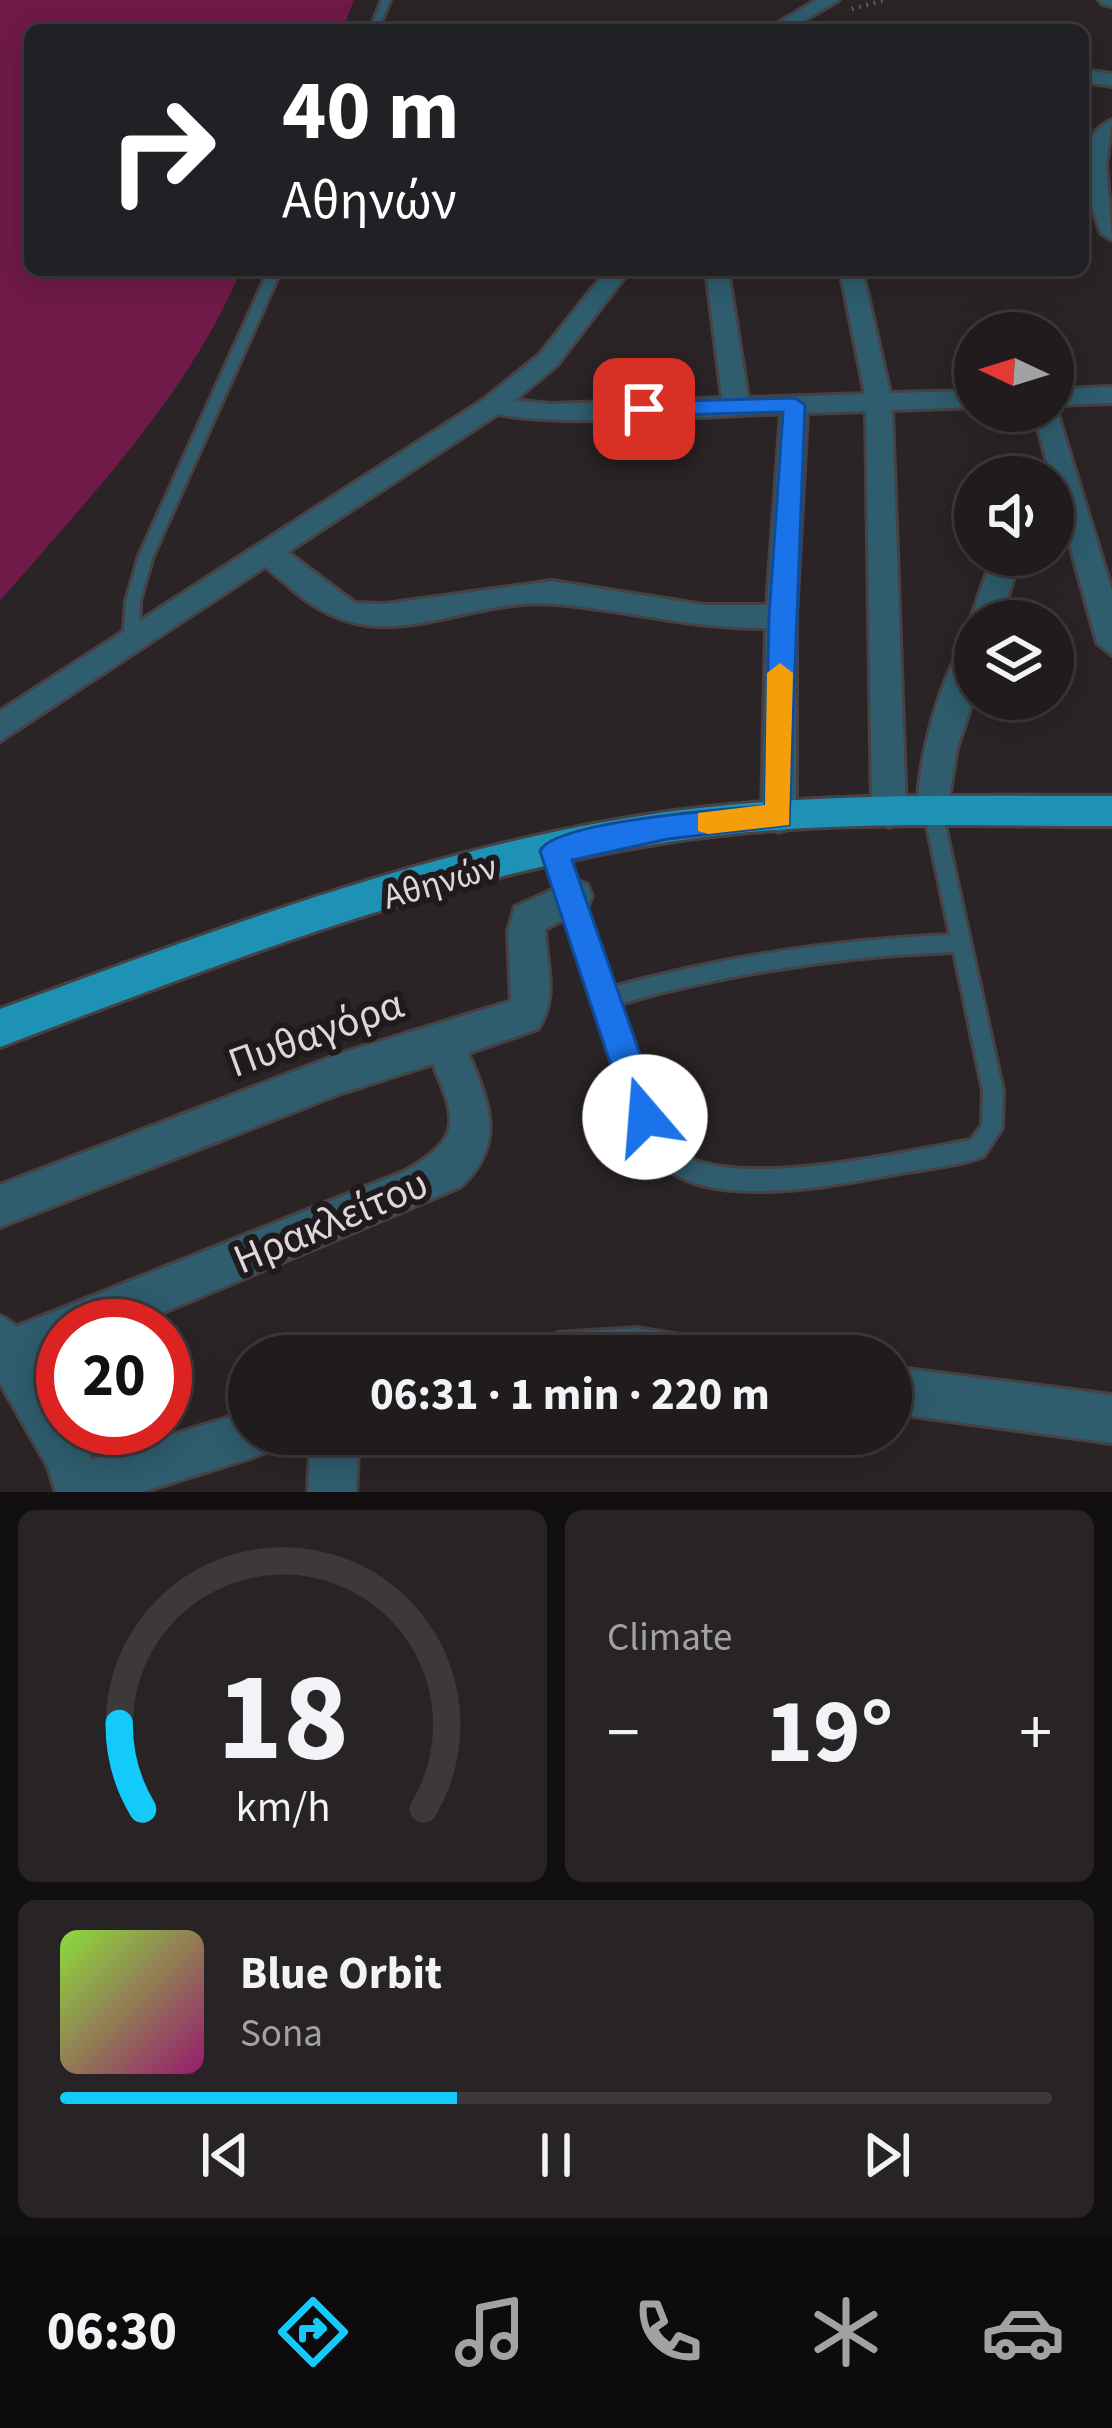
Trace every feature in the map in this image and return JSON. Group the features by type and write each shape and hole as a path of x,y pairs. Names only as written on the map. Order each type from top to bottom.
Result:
{"main road":[{"name":"Αθηνών","path":"0,1028 160,969 439,879 668,827 889,812 1112,811"}],"street":[{"path":"786,24 830,0"},
{"path":"1098,136 1095,182 1112,233"},
{"path":"0,728 492,406 548,359 614,276"},
{"path":"718,276 736,407"},
{"path":"852,276 880,402 889,812"},
{"path":"1074,396 1112,395"},
{"path":"492,406 551,412 954,400"},
{"path":"779,817 781,616 795,405"},
{"path":"1074,530 1112,643"},
{"path":"268,552 333,607 355,614 385,615 552,592 704,617 781,616"},
{"path":"933,812 940,748 954,708"},
{"name":"Πυθαγόρα","path":"0,1206 339,1074 524,1016 531,1008 528,919 574,896"},
{"name":"Ηρακλείτου","path":"143,1299 419,1187 459,1165 471,1153 475,1135 442,1040"},
{"path":"36,1338 4,1346 69,1457 80,1489 228,1441"},
{"path":"912,1393 1112,1419"},
{"path":"332,1492 333,1455"}],"lane":[{"path":"131,643 133,601 146,556 272,276"},
{"path":"554,851 574,896 645,1117 661,1149 683,1168 704,1175 772,1178 976,1149 992,1128 993,1091 933,812"},
{"path":"608,998 754,960 890,944 959,943"}],"shaded area":[{"path":"0,0 354,0 344,24 24,24 24,276 238,276 165,403 0,601"}],"slow traffic":[{"path":"708,822 779,817 780,673"}],"route":[{"path":"644,409 795,405 781,616 779,817 694,823 554,851 574,896 645,1117"}]}
